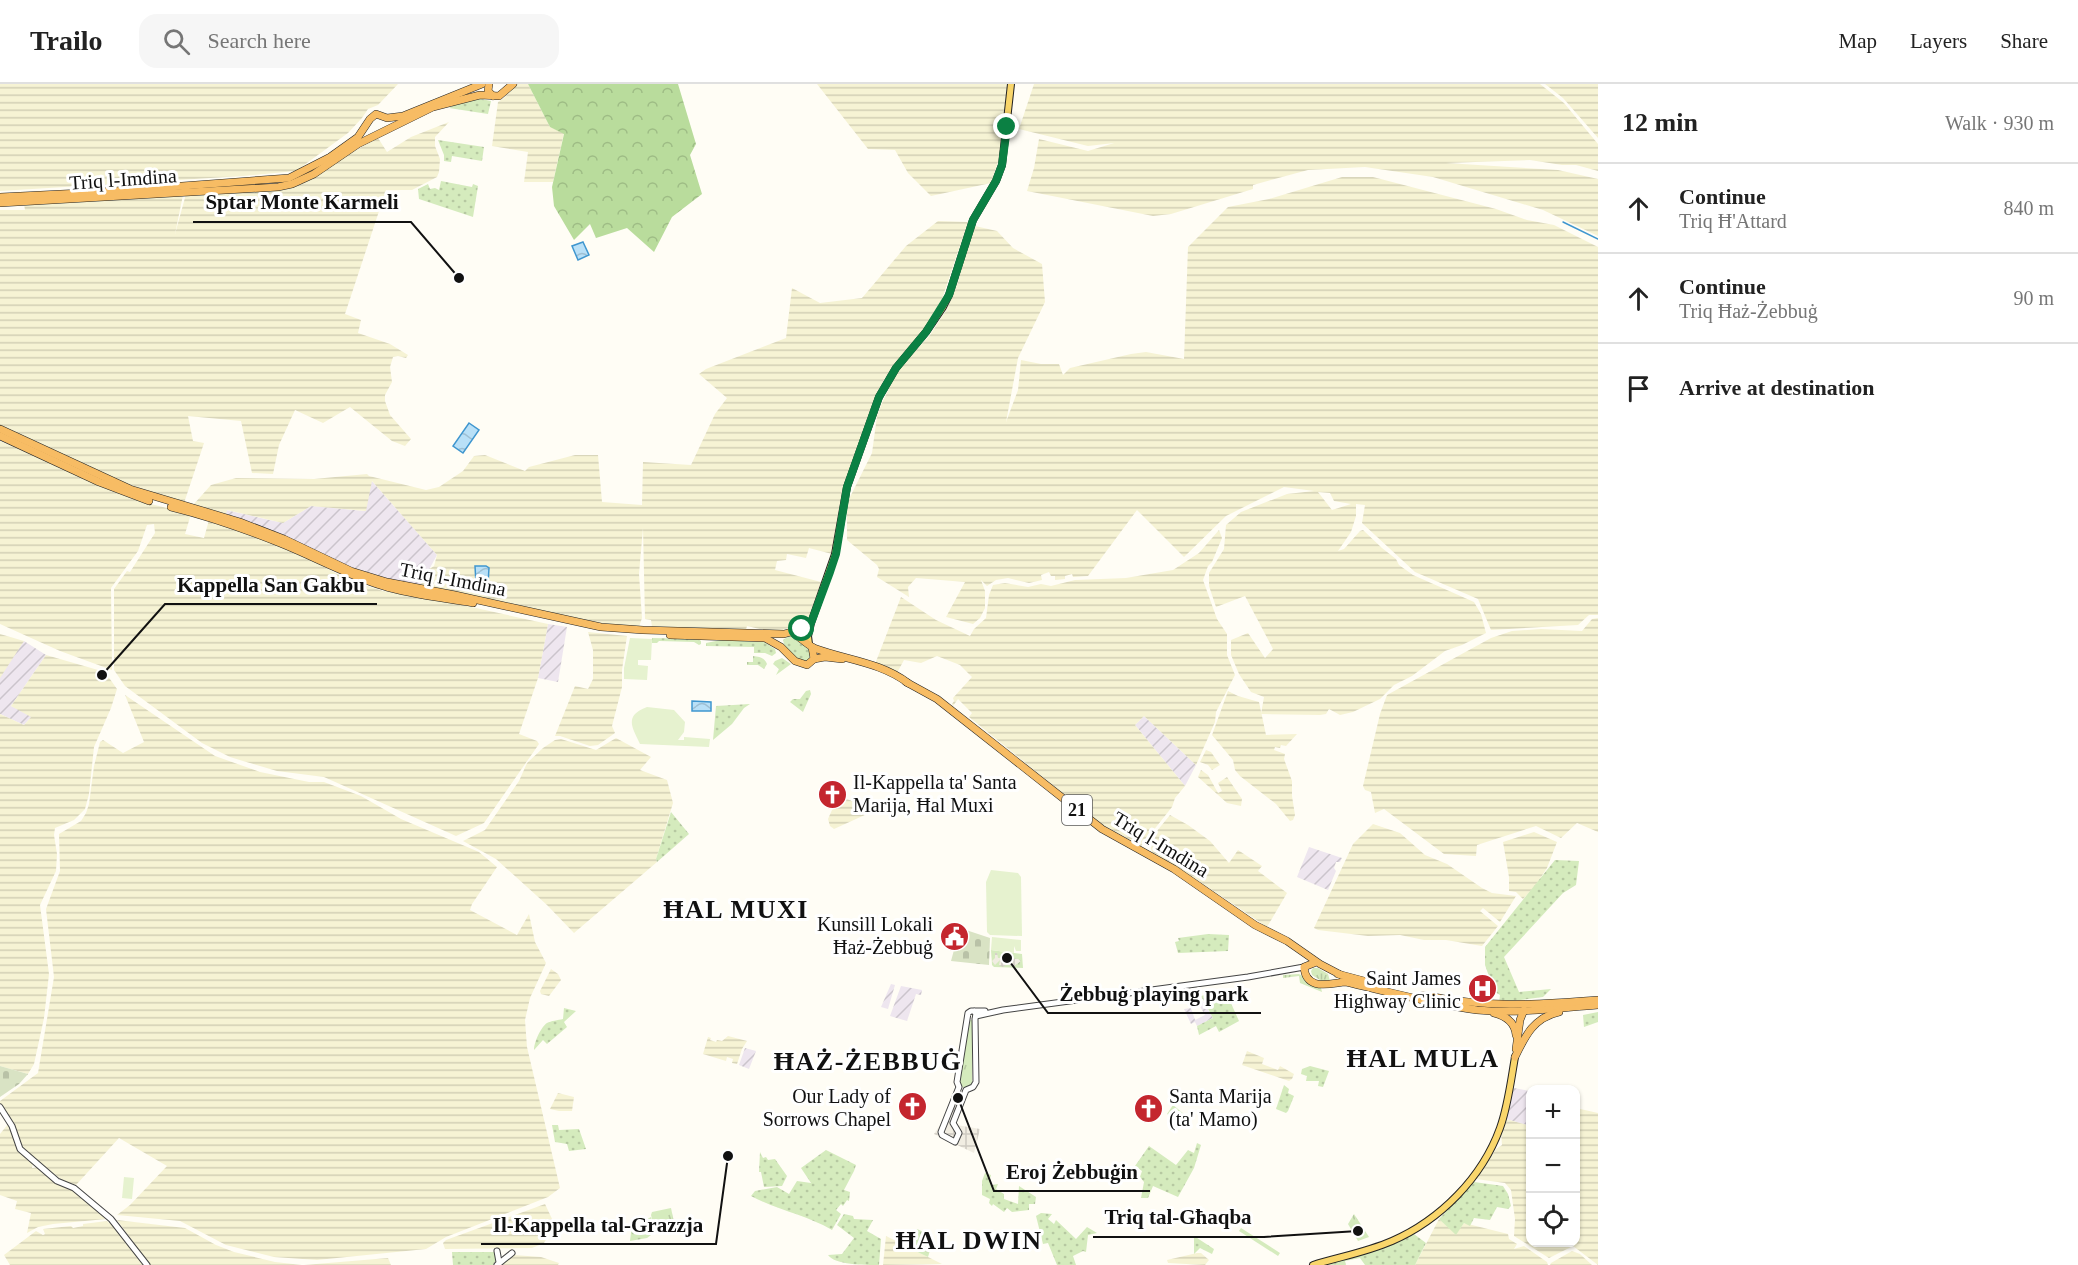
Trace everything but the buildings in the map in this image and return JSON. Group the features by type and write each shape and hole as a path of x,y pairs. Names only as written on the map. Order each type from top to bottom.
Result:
{"highway":[{"path":"387,118 403,116 482,84"},
{"path":"489,84 488,92 493,96"},
{"path":"503,93 504,84"},
{"name":"Triq l-Imdina","path":"0,203 279,188 314,174 336,157 388,128 445,103 480,95 499,96 513,84"},
{"path":"377,134 369,128 369,122 376,114 387,118 390,124 388,128"},
{"name":"Triq l-Imdina","path":"0,197 289,178 330,157 358,137 369,122"},
{"name":"Triq l-Imdina","path":"0,429 130,489 240,522 284,539 351,571 387,582 601,627 787,633 810,646 872,665 900,677 937,699 1102,829 1174,869 1255,924 1341,975"},
{"name":"Triq l-Imdina","path":"0,436 110,486 148,500 215,519 282,544 350,575 385,587 476,603 550,622 599,631 765,638 781,646 783,651 800,663 807,665 814,659 825,657 847,660 908,683"},
{"path":"781,646 780,640 787,633"},
{"path":"810,646 814,659"},
{"name":"Triq l-Imdina","path":"1255,924 1262,932 1302,955 1308,965 1332,973 1460,1002 1506,1006 1598,1005"},
{"name":"Triq l-Imdina","path":"1302,951 1308,965 1307,976 1315,983 1322,985 1329,986 1346,982 1439,1004 1480,1010 1522,1012 1579,1001 1598,1000"},
{"path":"1332,973 1335,978 1334,983"},
{"path":"1515,1057 1522,1012 1532,1007 1579,1001"},
{"path":"1515,1057 1522,1035 1531,1021 1551,1006"},
{"path":"1480,1010 1502,1015 1512,1023 1516,1033 1515,1057"},
{"path":"1515,1057 1526,1034 1541,1019 1562,1012 1598,1010"}],"main road":[{"path":"810,646 808,636 811,623 836,554 847,487 879,397 896,368 926,332 949,295 973,220 996,181 1004,156 1011,84"},
{"path":"787,633 802,629 811,623"},
{"path":"1313,1265 1374,1248 1402,1236 1437,1215 1471,1179 1496,1139 1505,1110 1515,1057"}],"street":[{"path":"966,1090 953,1123 959,1133 955,1142 942,1135 941,1132 959,1087 957,1082 968,1012 975,1015 1289,971 1308,965"},
{"path":"1289,971 1307,976"},
{"path":"959,1087 966,1090 971,1089 976,1082 975,1015"},
{"path":"0,1107 12,1126 20,1149 57,1181 74,1188 111,1219 147,1265"},
{"path":"497,1251 498,1264"},
{"path":"498,1264 512,1253"}],"shaded area":[{"path":"0,84 398,84 378,105 368,109 348,133 296,171 0,191"},
{"path":"517,84 528,84 550,127 564,133 553,182 524,182 528,152 492,146 498,102"},
{"path":"817,84 1008,84 1004,130 999,159 991,183 931,196 908,173 895,150 868,149"},
{"path":"1034,84 1540,84 1564,103 1598,144 1598,171 1576,165 1530,160 1446,163 1558,170 1598,179 1598,236 1543,210 1433,177 1365,167 1308,170 1253,185 1253,189 1171,214 1153,216 1027,191 1039,139 1088,151 1114,143 1088,146 1019,129"},
{"path":"1545,84 1598,84 1598,138 1563,98"},
{"path":"449,122 435,137 435,146 440,159 437,177 412,190 386,190 345,314 361,320 358,333 390,344 408,355 406,358 393,357 390,367 392,382 385,395 390,415 411,439 405,446 392,441 350,407 323,423 295,410 279,445 273,474 252,473 241,421 188,416 193,441 204,443 184,503 122,482 0,426 0,210 25,210 24,204 183,195 175,234 186,194 288,188 378,138 387,152 411,137"},
{"path":"1342,177 1373,177 1496,209 1527,220 1554,225 1598,247 1598,615 1589,615 1578,625 1491,630 1478,599 1415,572 1362,523 1365,505 1356,504 1356,516 1351,532 1338,551 1344,549 1363,530 1396,559 1399,565 1413,575 1474,602 1481,614 1486,633 1445,651 1412,676 1394,685 1380,699 1353,712 1340,715 1329,709 1326,714 1320,715 1261,714 1264,697 1251,692 1239,674 1231,655 1231,640 1248,633 1265,658 1273,649 1245,596 1216,607 1209,586 1209,573 1224,549 1226,525 1241,512 1287,494 1314,491 1284,487 1226,516 1184,557 1137,510 1088,576 1073,577 1072,574 1065,576 1065,579 1055,580 1055,576 1051,576 1049,572 1041,575 1042,580 1029,583 1008,578 996,580 987,586 981,580 985,591 985,608 980,618 973,624 946,617 965,582 916,578 908,587 909,597 877,577 879,569 877,565 847,540 847,503 872,453 877,416 882,403 898,370 930,335 947,309 958,282 969,238 975,226 997,231 1013,248 1042,264 1045,302 1018,358 1006,422 1018,390 1021,360 1041,364 1059,364 1063,375 1070,368 1146,352 1184,359 1188,247 1228,207 1269,199","holes":["1318,492 1330,493 1334,501 1351,504 1332,510"]},
{"path":"938,221 968,222 937,314 885,378 878,391 842,495 832,554 809,548 806,558 787,554 786,560 777,561 775,570 821,582 809,620 798,628 788,628 776,633 747,626 746,630 652,627 651,620 645,619 643,528 639,574 642,618 639,627 555,615 420,586 428,570 434,566 437,555 372,481 366,511 311,506 283,523 227,510 226,514 193,505 211,485 236,478 314,479 367,474 426,490 439,487 463,471 474,456 485,455 525,471 529,467 575,455 598,455 602,502 642,505 643,462 691,465 715,414 727,398 699,374 706,369 786,338 792,288 820,303 862,298 906,246"},
{"path":"0,441 139,501 191,514 185,534 204,538 209,520 243,531 311,560 349,580 383,591 435,599 548,624 538,678 519,734 539,744 484,823 456,836 324,777 277,771 230,757 202,743 125,686 114,670 114,589 127,571 130,572 155,533 154,524 147,525 138,551 111,588 112,670 60,651 0,624"},
{"path":"371,480 437,555 420,586 359,571 318,551 226,514 226,510 283,523 311,506 365,511"},
{"path":"1219,530 1222,538 1203,580 1217,619 1227,634 1227,655 1235,675 1216,712 1215,722 1196,765 1144,716 1135,725 1185,786 1175,798 1172,807 1141,846 1098,822 969,717 972,713 958,699 953,706 953,698 972,677 960,665 937,656 921,663 904,660 897,673 875,664 901,597 936,620 970,636 986,618 989,595 993,585 1005,583 1028,587 1041,584 1051,586 1075,580 1126,578 1173,570 1199,553"},
{"path":"1598,618 1598,832 1577,823 1561,838 1536,826 1477,845 1476,856 1444,854 1384,809 1375,813 1371,792 1365,790 1363,786 1380,714 1387,695 1491,638 1512,631 1541,629 1582,631 1592,619"},
{"path":"548,624 567,627 558,682 538,678"},
{"path":"588,632 627,636 622,687 612,726 615,733 598,745 590,746 555,736 575,686 588,689 593,679 593,650"},
{"path":"0,634 24,641 0,678"},
{"path":"24,641 46,655 11,706 32,716 24,725 0,714 0,674"},
{"path":"46,655 105,672 117,689 94,747 89,794 85,809 74,820 55,828 56,871 40,905 49,974 44,1018 34,1064 28,1074 0,1066 0,714 24,725 31,717 11,706"},
{"path":"1228,691 1259,702 1266,735 1297,734 1286,746 1275,747 1274,750 1285,754 1284,759 1292,781 1295,815 1293,820 1290,821 1276,804 1240,776 1235,770 1233,760 1212,735"},
{"path":"125,695 215,756 260,772 309,782 324,782 361,796 401,819 479,852 497,867 470,910 517,935 529,914 535,942 546,963 530,998 525,1020 527,1047 560,1188 548,1197 446,1237 426,1249 317,1260 274,1257 226,1245 180,1221 117,1215 130,1205 167,1166 119,1138 76,1185 62,1180 24,1150 14,1126 0,1106 0,1101 38,1073 54,977 46,909 60,871 59,834 81,821 86,813 100,742 103,740 123,753 144,742"},
{"path":"1144,716 1196,765 1185,786 1135,725"},
{"path":"616,738 651,757 640,770 667,780 673,803 657,862 574,933 496,859 463,841 485,830 519,781 527,763 543,748 561,739 596,750"},
{"path":"1206,750 1211,752 1220,765 1212,770 1208,765 1200,762"},
{"path":"1201,770 1208,775 1218,793 1222,791 1218,783 1227,777 1242,799 1241,806 1227,803 1198,777"},
{"path":"843,798 878,809 834,829 830,826 828,819 832,810"},
{"path":"1170,815 1210,841 1229,863 1238,850 1262,866 1258,871 1287,893 1267,927 1152,852 1149,843"},
{"path":"1373,824 1400,833 1425,855 1447,864 1482,888 1492,893 1516,896 1500,922 1483,908 1480,911 1498,926 1482,946 1400,935 1368,936 1314,928 1353,844"},
{"path":"1534,832 1557,842 1547,868 1523,899 1516,892 1509,891 1503,842"},
{"path":"1309,847 1342,858 1340,862 1336,862 1334,868 1336,871 1328,890 1297,877"},
{"path":"995,953 998,958 1004,958 1007,955 1021,961 1013,967 1007,964 1003,967 999,965 1000,960 995,965 992,961"},
{"path":"551,969 558,974 561,980 549,996 541,994 540,991"},
{"path":"891,984 895,985 888,1009 881,1007"},
{"path":"901,986 922,990 921,995 916,994 907,1021 890,1016"},
{"path":"1203,1001 1213,1018 1197,1026 1195,1022 1191,1024 1184,1009 1191,1008 1195,1020 1205,1015 1198,1003"},
{"path":"728,1036 747,1041 737,1064 732,1063 733,1059 727,1057 726,1061 703,1054 708,1037 716,1042"},
{"path":"745,1048 756,1051 749,1069 739,1065"},
{"path":"1247,1051 1264,1058 1262,1064 1278,1070 1280,1066 1294,1074 1292,1079 1289,1081 1242,1065"},
{"path":"1514,1088 1526,1090 1526,1125 1506,1119"},
{"path":"558,1093 574,1097 572,1111 550,1109"},
{"path":"955,1105 951,1124 980,1129 974,1153 934,1134 942,1122 948,1123"},
{"path":"1580,1109 1598,1113 1598,1265 1574,1247 1580,1247"},
{"path":"1506,1119 1526,1125 1526,1244 1514,1236 1515,1219 1511,1190 1505,1183 1476,1179 1496,1149 1502,1145 1501,1134"},
{"path":"8,1124 19,1151 33,1163 32,1168 39,1167 74,1190 106,1219 53,1224 38,1227 27,1233 31,1213 15,1209 17,1201 0,1195 0,1134"},
{"path":"545,1204 553,1221 544,1243 532,1248 445,1249 443,1243 446,1240"},
{"path":"1439,1219 1456,1234 1464,1223 1508,1234 1509,1239 1517,1244 1514,1249 1524,1246 1548,1265 1415,1265"},
{"path":"117,1220 185,1228 234,1252 275,1262 302,1265 150,1265"},
{"path":"107,1221 112,1223 145,1265 10,1265 4,1255 36,1231 43,1235 45,1234 43,1229 71,1226 73,1228 83,1226 83,1224"},
{"path":"886,1236 942,1264 883,1265"},
{"path":"1532,1247 1571,1247 1549,1258"},
{"path":"1572,1251 1580,1254 1592,1265 1550,1265 1551,1263"},
{"path":"1201,1253 1209,1260 1205,1265 1168,1263 1167,1260"},
{"path":"514,1255 541,1257 559,1263 558,1265 501,1265"},
{"path":"388,1258 391,1265 304,1265"}],"green space":[{"path":"528,84 678,84 696,144 690,155 702,194 672,217 654,252 627,228 596,238 590,224 574,240 554,206 552,187 564,134 550,127"},
{"path":"481,99 491,101 488,114 449,108 461,101"},
{"path":"438,140 484,147 482,161 452,156 451,162 444,161"},
{"path":"441,181 478,186 473,217 419,199 418,189 428,184 430,189 439,190"},
{"path":"789,636 804,643 810,651 809,661 800,661 785,648 783,640"},
{"path":"630,638 652,639 651,660 638,660 638,665 648,666 647,680 624,679"},
{"path":"652,638 698,639 701,644 659,641 652,643"},
{"path":"721,640 764,642 775,649 776,653 772,656 765,653 754,653 754,647 706,646 706,643"},
{"path":"753,656 765,660 767,664 764,669 758,665 747,665 747,662 753,662"},
{"path":"782,658 791,664 776,675 779,669 773,664"},
{"path":"810,690 811,694 803,712 790,702 793,699 800,699 806,691"},
{"path":"750,704 732,724 713,740 716,706"},
{"path":"647,707 674,710 685,722 684,732 678,740 684,740 684,737 710,739 709,747 640,744 633,728 632,718"},
{"path":"671,812 689,834 657,862 656,859"},
{"path":"1555,860 1579,861 1576,885 1563,893 1504,957 1519,992 1551,989 1543,997 1499,1003 1500,995 1490,989 1491,982 1485,965 1485,947"},
{"path":"991,870 1018,873 1021,877 1022,936 990,935 987,932 986,882"},
{"path":"960,928 990,938 989,965 951,961"},
{"path":"1208,934 1229,935 1228,951 1178,953 1175,942 1179,941 1178,938"},
{"path":"992,937 1021,940 1021,951 1016,951 1014,946 1014,953 991,950"},
{"path":"991,950 1022,954 1023,968 994,967"},
{"path":"1313,968 1318,968 1328,974 1330,981 1323,982 1312,975"},
{"path":"1299,974 1321,988 1322,992 1300,983 1299,976 1283,978 1283,975"},
{"path":"1225,990 1239,1021 1219,1032 1216,1026 1199,1035 1197,1026 1213,1018 1201,996"},
{"path":"564,1008 576,1011 564,1022 567,1027 547,1044 543,1040 534,1050 542,1028 549,1022 563,1019"},
{"path":"1598,1012 1598,1022 1584,1027 1583,1015"},
{"path":"969,1020 972,1020 972,1083 971,1087 966,1089 959,1085"},
{"path":"0,1066 28,1074 19,1084 0,1097"},
{"path":"1310,1066 1329,1071 1323,1087 1318,1086 1319,1081 1306,1081 1307,1076 1301,1074 1302,1069"},
{"path":"1284,1085 1289,1089 1288,1093 1294,1096 1286,1113 1276,1109"},
{"path":"1173,1105 1190,1119 1184,1125 1169,1120 1171,1116 1167,1114"},
{"path":"552,1125 558,1125 559,1130 579,1129 586,1149 569,1151 567,1144 555,1142"},
{"path":"1197,1143 1201,1145 1194,1168 1178,1197 1153,1186 1148,1198 1141,1198 1144,1182 1140,1177 1142,1171 1135,1166 1149,1146 1176,1165 1188,1150 1194,1153"},
{"path":"826,1150 856,1165 844,1190 850,1192 849,1201 847,1200 843,1206 841,1204 836,1210 841,1214 832,1230 751,1196 755,1191 777,1187 789,1194 797,1181 811,1183 801,1168"},
{"path":"760,1152 763,1158 775,1159 787,1176 782,1186 764,1187 761,1172 759,1172"},
{"path":"985,1173 991,1175 992,1185 998,1184 996,1189 1004,1194 1004,1199 1018,1204 1019,1186 1036,1197 1035,1204 1029,1204 1029,1210 1012,1212 1007,1208 1004,1212 993,1204 992,1206 989,1203 990,1199 982,1195 982,1181"},
{"path":"124,1177 134,1178 132,1199 122,1198"},
{"path":"1474,1182 1503,1186 1511,1206 1508,1209 1497,1207 1490,1220 1474,1218 1470,1226 1464,1223 1456,1235 1439,1219"},
{"path":"671,1208 675,1227 655,1232 652,1212"},
{"path":"1041,1213 1052,1214 1048,1219 1054,1224 1056,1220 1076,1239 1087,1227 1097,1233 1088,1235 1086,1252 1083,1251 1073,1256 1076,1265 1057,1265 1048,1243 1043,1244 1036,1216"},
{"path":"844,1214 853,1216 854,1219 873,1220 867,1231 881,1239 879,1265 843,1263 828,1255 842,1254 854,1238 837,1225"},
{"path":"1354,1214 1369,1237 1358,1241 1348,1224"},
{"path":"651,1217 655,1232 647,1238 630,1241 632,1224 637,1225"},
{"path":"1241,1228 1280,1253 1278,1256 1239,1231"},
{"path":"917,1229 926,1233 922,1242 931,1247 928,1257 907,1247"},
{"path":"1414,1234 1426,1243 1415,1265 1365,1265 1360,1258 1345,1261 1346,1265 1321,1265 1394,1244"},
{"path":"1194,1236 1214,1249 1212,1254 1200,1248 1194,1254"},
{"path":"452,1252 495,1252 497,1259 493,1265 453,1265"}],"water":[{"path":"583,242 589,255 578,260 572,246"},
{"path":"469,423 479,430 463,453 453,446"},
{"path":"475,566 489,568 488,584 485,586 476,584"},
{"path":"692,701 711,702 711,711 692,711"}],"waterway":[{"path":"1563,222 1598,239"}],"place":[{"name":"Sptar Monte Karmeli","path":"459,278"},
{"name":"Kappella San Gakbu","path":"102,675"},
{"name":"Il-Kappella ta' Santa Marija, Ħal Muxi","path":"832,794"},
{"name":"Kunsill Lokali Ħaż-Żebbuġ","path":"954,936"},
{"name":"Żebbuġ playing park","path":"1007,958"},
{"name":"Saint James Highway Clinic","path":"1482,989"},
{"name":"Eroj Żebbuġin","path":"958,1098"},
{"name":"Our Lady of Sorrows Chapel","path":"912,1107"},
{"name":"Santa Marija (ta' Mamo)","path":"1148,1108"},
{"name":"Il-Kappella tal-Grazzja","path":"728,1156"},
{"name":"Triq tal-Għaqba","path":"1358,1231"}],"district":[{"name":"ĦAL MUXI","path":"736,909"},
{"name":"ĦAL MULA","path":"1423,1058"},
{"name":"ĦAŻ-ŻEBBUĠ","path":"868,1061"},
{"name":"ĦAL DWIN","path":"969,1240"}],"route":[{"path":"802,629 811,623 836,554 847,487 879,397 896,368 926,332 949,295 973,220 996,181 1002,165 1007,127"}]}
